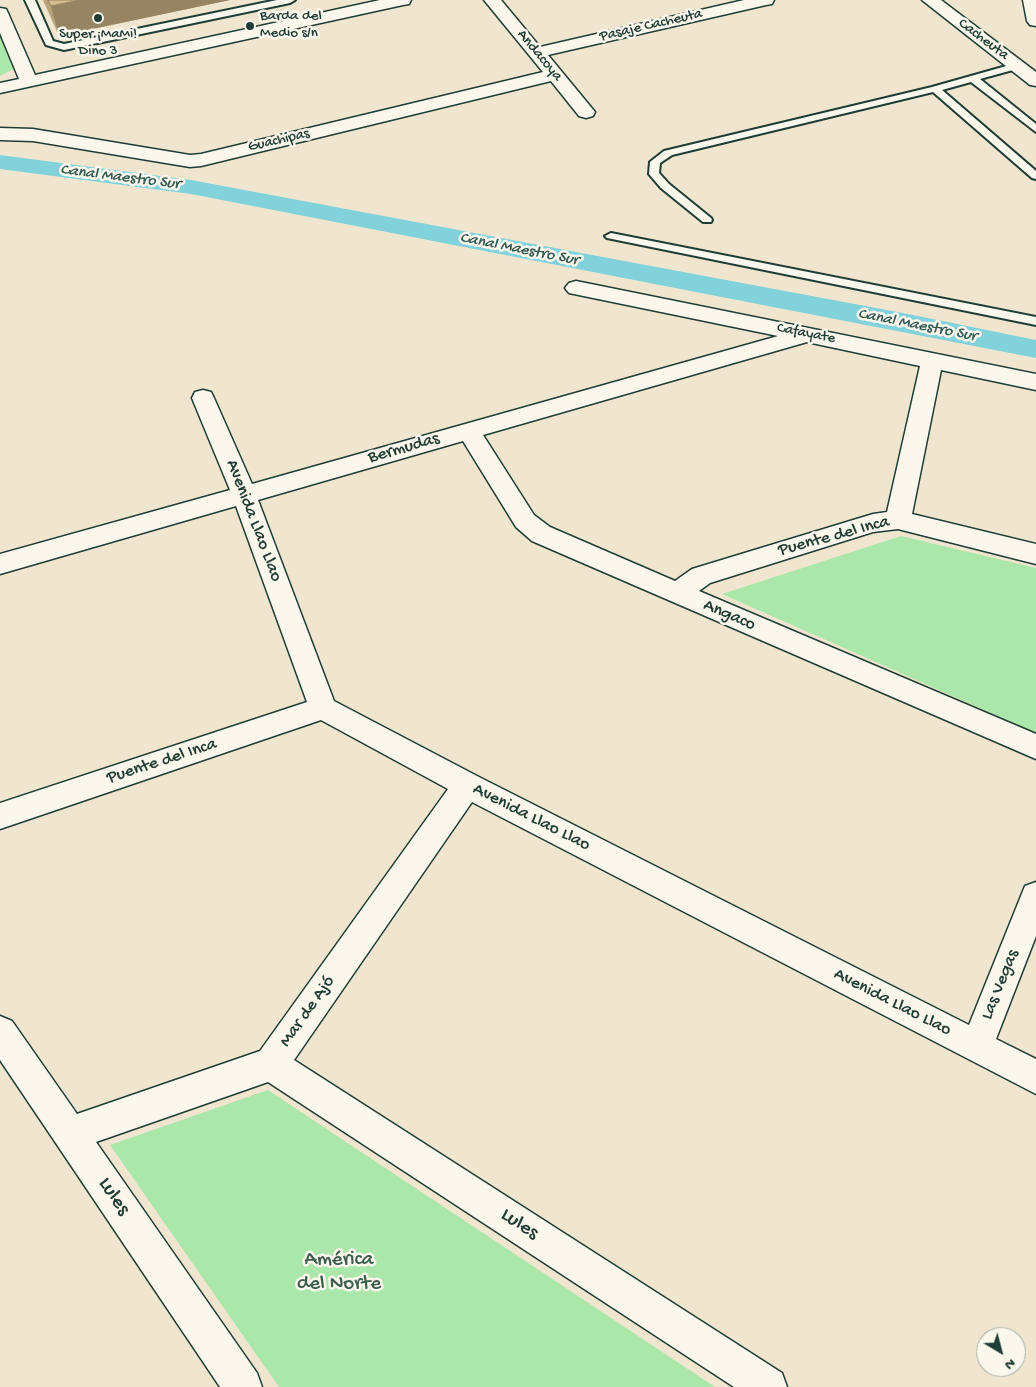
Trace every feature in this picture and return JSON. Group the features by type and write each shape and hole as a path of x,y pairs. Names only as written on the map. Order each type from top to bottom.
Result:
{"street":[{"path":"0,88 403,0"},
{"name":"Andacoya","path":"492,0 586,112"},
{"name":"Pasaje Cacheuta","path":"536,53 766,0"},
{"name":"Cacheuta","path":"930,0 1017,60 1036,81"},
{"path":"1031,0 1036,22"},
{"path":"0,13 29,82"},
{"name":"Guachipas","path":"0,134 33,135 190,161 201,160 555,76"},
{"name":"Cafayate","path":"576,288 1036,382"},
{"name":"Bermudas","path":"0,564 808,335"},
{"name":"Puente del Inca","path":"676,593 701,576 873,523 898,520 932,360"},
{"name":"Avenida Llao Llao","path":"203,398 244,494 323,708 466,785 1036,1078"},
{"name":"Angaco","path":"468,430 525,520 541,534 1036,747"},
{"path":"898,520 1036,554"},
{"name":"Puente del Inca","path":"0,816 323,708"},
{"name":"Mar de Ajó","path":"70,1134 271,1064 466,785"},
{"name":"Las Vegas","path":"976,1046 1036,896"},
{"name":"Lules","path":"0,1032 243,1387"},
{"name":"Lules","path":"271,1064 768,1387"}],"lane":[{"path":"30,0 49,43 64,47 290,0"},
{"path":"707,220 665,186 654,174 655,162 668,153 973,79 1017,60"},
{"path":"973,79 1036,129"},
{"path":"935,89 1036,176"},
{"path":"611,236 1036,321"}],"green space":[{"path":"0,35 13,69 0,76"},
{"path":"901,536 1036,568 1036,733 722,594"},
{"name":"América del Norte","path":"268,1090 715,1387 279,1387 110,1145"}],"building":[{"path":"48,0 80,0 51,6"}],"waterway":[{"name":"Canal Maestro Sur","path":"0,162 191,187 1036,349"}],"place":[{"name":"Super ¡MaMi! Dino 3","path":"98,18"},
{"name":"Barda del Medio s/n","path":"250,26"}]}
